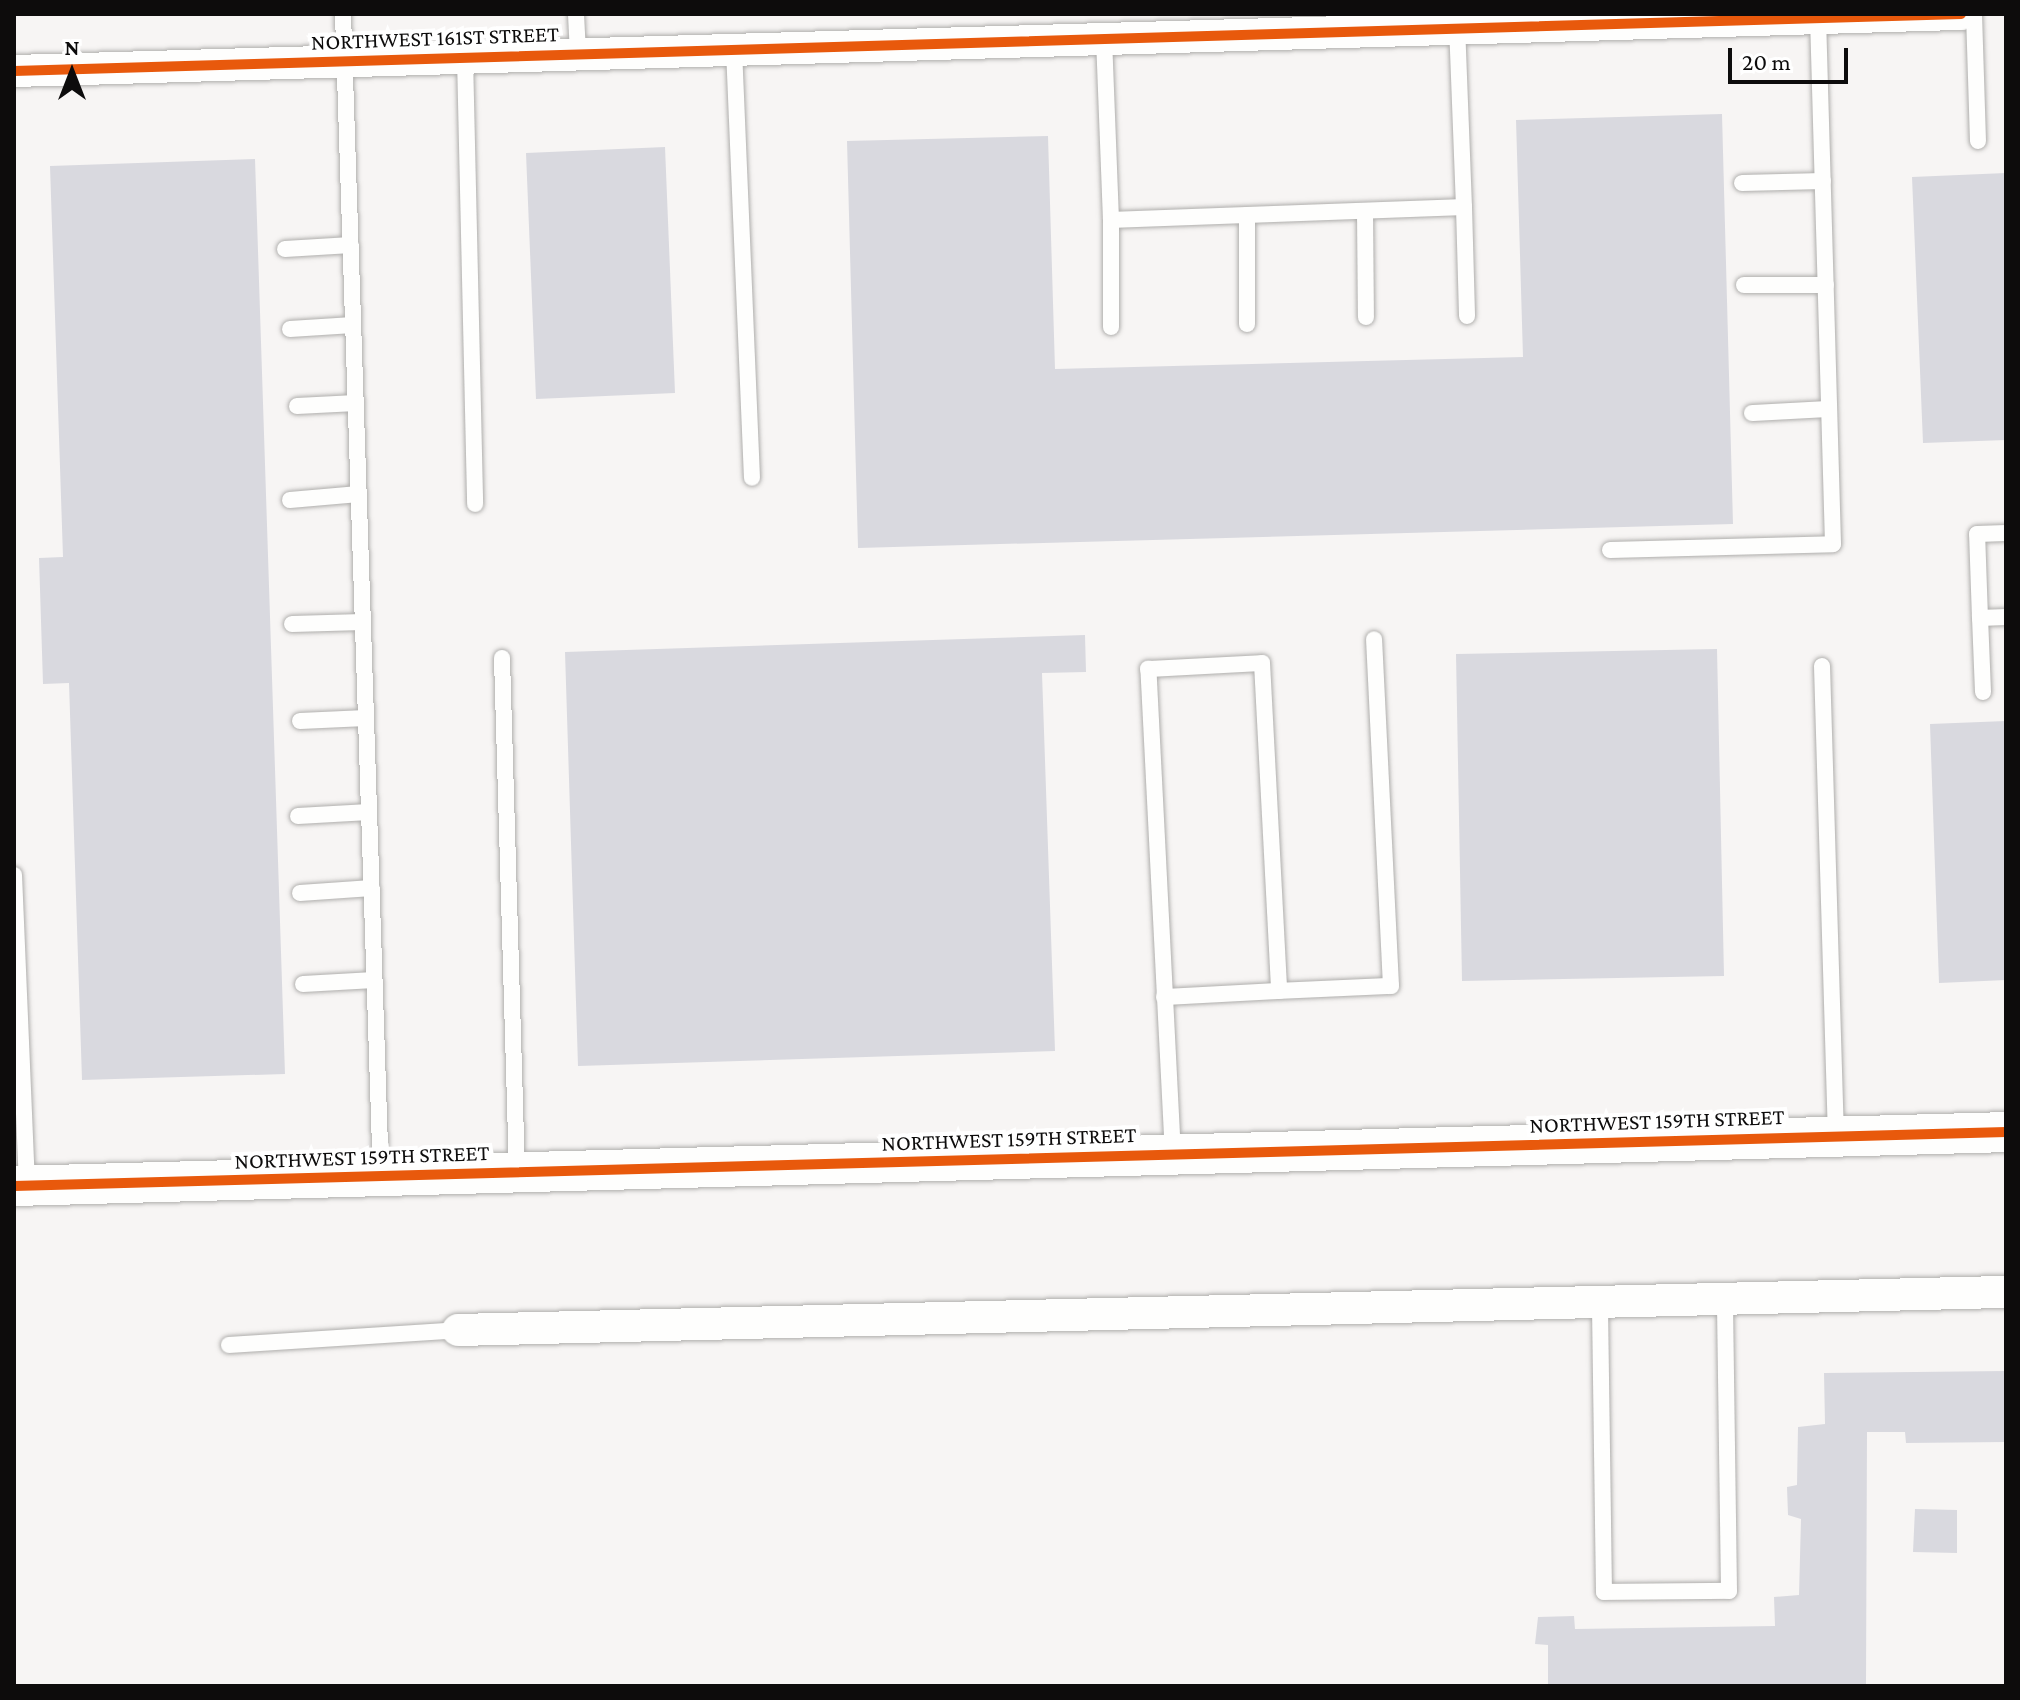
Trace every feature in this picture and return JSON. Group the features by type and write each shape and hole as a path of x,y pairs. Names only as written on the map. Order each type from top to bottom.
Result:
{"street":[{"name":"NORTHWEST 161ST STREET","path":"14,71 1104,38 1318,23 1961,14"},
{"name":"NORTHWEST 159TH STREET","path":"20,1186 2006,1132"},
{"path":"458,1330 1600,1307 2006,1292"}],"lane":[{"path":"343,14 381,1176"},
{"path":"576,14 578,54"},
{"path":"1974,14 1978,141"},
{"path":"1610,550 1833,544 1818,18"},
{"path":"1467,316 1464,207 1477,23"},
{"path":"1104,38 1111,220 1111,327"},
{"path":"734,49 752,478"},
{"path":"465,57 475,504"},
{"path":"1742,183 1823,181"},
{"path":"1111,220 1464,207"},
{"path":"1365,211 1366,317"},
{"path":"1247,215 1247,324"},
{"path":"285,249 351,245"},
{"path":"1744,285 1826,285"},
{"path":"290,329 353,325"},
{"path":"297,406 356,403"},
{"path":"1752,413 1829,409"},
{"path":"290,500 359,494"},
{"path":"1983,692 1977,534 2006,533"},
{"path":"1980,618 2006,617"},
{"path":"292,624 363,622"},
{"path":"1164,997 1391,986 1374,639"},
{"path":"502,658 517,1172"},
{"path":"1173,1155 1148,669 1262,663 1279,991"},
{"path":"1822,666 1836,1137"},
{"path":"300,721 366,718"},
{"path":"298,816 369,812"},
{"path":"14,875 20,1186"},
{"path":"300,893 372,888"},
{"path":"303,984 374,980"},
{"path":"1600,1307 1604,1592 1729,1591 1725,1302"},
{"path":"229,1345 458,1330"}],"building":[{"path":"1722,114 1733,524 858,548 847,141 1048,136 1055,369 1523,357 1516,120"},
{"path":"665,147 675,393 536,399 526,153"},
{"path":"255,159 285,1074 82,1080 69,683 43,684 39,558 63,557 50,166"},
{"path":"2006,173 2006,440 1923,443 1912,177"},
{"path":"1085,635 1086,672 1042,673 1055,1051 578,1066 565,652"},
{"path":"1717,649 1724,976 1462,981 1456,654"},
{"path":"2006,721 2006,980 1939,983 1930,724"},
{"path":"2006,1371 2006,1442 1906,1443 1905,1432 1867,1432 1866,1686 1548,1686 1548,1645 1535,1644 1538,1617 1574,1616 1575,1629 1775,1626 1774,1597 1799,1595 1801,1519 1788,1515 1787,1487 1797,1485 1798,1427 1825,1424 1824,1373"},
{"path":"1915,1509 1957,1510 1957,1553 1913,1552"}],"cycle path":[{"path":"14,71 1961,14"},
{"path":"14,1186 2006,1132"}]}
